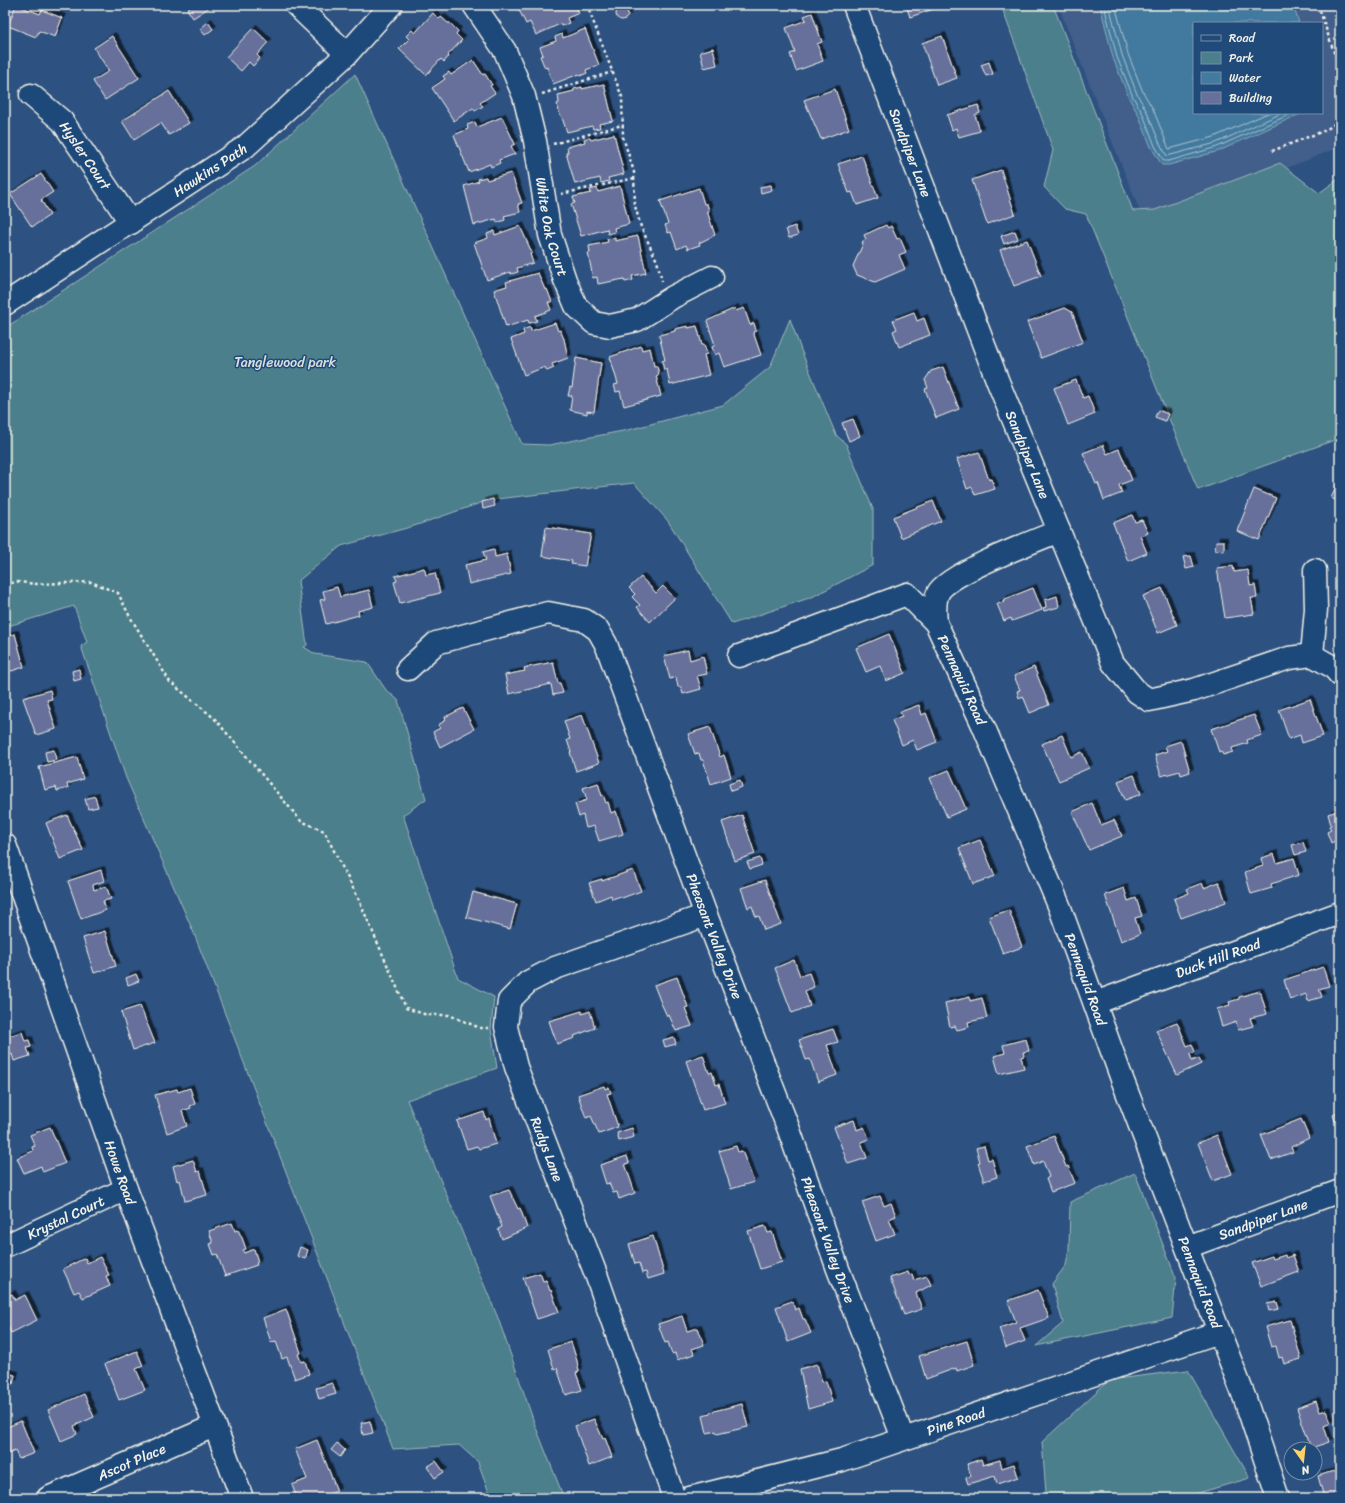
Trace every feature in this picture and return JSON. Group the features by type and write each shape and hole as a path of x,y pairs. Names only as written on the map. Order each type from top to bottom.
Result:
{"street":[{"path":"296,5 347,54"},
{"name":"Hawkins Path","path":"5,304 245,146 347,54 391,5"},
{"name":"White Oak Court","path":"474,5 505,51 524,96 535,141 550,235 565,280 576,306 594,324 610,326 636,320 673,297 712,277"},
{"name":"Sandpiper Lane","path":"854,5 998,382 1113,663 1137,692 1149,700 1194,690 1289,658 1312,655"},
{"name":"Hysler Court","path":"31,95 62,121 131,222"},
{"name":"Pennaquid Road","path":"1058,531 967,570 949,582 938,592 934,611 936,623 983,725 1060,908 1122,1079 1245,1399 1278,1498"},
{"path":"1315,570 1316,609 1312,655 1333,667 1340,676"},
{"path":"739,656 908,594 936,623"},
{"name":"Pheasant Valley Drive","path":"408,669 436,643 548,612 584,620 598,630 606,644 706,915 787,1123 838,1269 902,1438"},
{"name":"Howe Road","path":"7,857 126,1189 242,1498"},
{"name":"Duck Hill Road","path":"1095,1003 1340,914"},
{"name":"Rudys Lane","path":"674,1498 597,1277 516,1067 506,1027 509,1001 528,982 555,968 706,915"},
{"name":"Krystal Court","path":"5,1246 126,1189"},
{"name":"Sandpiper Lane","path":"1187,1247 1340,1192"},
{"name":"Pine Road","path":"690,1498 842,1460 902,1438 1219,1332"},
{"name":"Ascot Place","path":"48,1498 214,1426"}],"path":[{"path":"587,5 622,97 622,126 625,146 635,178 635,206 641,227 657,261 662,281"},
{"path":"1318,5 1340,70"},
{"path":"539,95 612,72"},
{"path":"1272,151 1326,130 1340,120"},
{"path":"547,145 622,126"},
{"path":"554,195 635,178"},
{"path":"5,584 18,582 37,584 91,582 118,593 129,615 170,682 214,718 301,821 324,831 358,898 406,1008 427,1015 449,1015 480,1028 506,1027"}],"shaded area":[{"path":"1058,5 1340,5 1340,147 1145,224"}],"green space":[{"path":"1001,5 1053,5 1133,211 1155,210 1280,163 1319,193 1340,178 1340,438 1198,490 1086,214 1065,209 1044,187 1053,150"},
{"name":"Tanglewood park","path":"355,74 522,444 549,445 628,430 723,405 770,367 790,319 801,350 836,435 846,444 873,509 873,565 812,597 732,624 668,521 634,483 489,500 414,526 341,546 298,581 307,645 304,647 315,654 367,662 386,690 398,700 426,799 403,815 458,978 494,997 491,1029 497,1068 407,1100 498,1318 535,1425 564,1498 491,1498 478,1462 459,1445 393,1449 193,931 126,778 81,646 87,642 74,606 5,627 5,328 255,166"},
{"path":"1135,1173 1176,1278 1172,1318 1036,1346 1063,1323 1052,1284 1066,1265 1069,1249 1070,1202"},
{"path":"1188,1370 1250,1478 1181,1498 1029,1498 1046,1493 1042,1442 1109,1380"}],"water":[{"path":"1100,5 1293,5 1299,22 1193,22 1193,114 1300,114 1219,151 1169,165 1162,165 1151,147 1113,58"}],"building":[{"path":"16,5 40,14 42,10 62,18 55,37 39,31 36,37 8,26"},
{"path":"193,5 213,5 193,18 187,9"},
{"path":"521,5 575,5 579,13 567,18 569,23 561,26 560,24 536,35 530,22 526,24 518,8 522,7"},
{"path":"906,5 942,5 942,6 910,17"},
{"path":"620,8 624,8 628,14 624,20 620,20 616,16 616,12"},
{"path":"433,13 439,19 441,17 450,23 458,31 456,34 462,40 448,55 449,56 444,62 441,59 426,75 399,49 409,39 406,36 412,30 415,33"},
{"path":"812,13 822,42 817,44 823,61 796,71 790,54 795,52 786,28 806,20 804,16"},
{"path":"208,22 213,29 205,35 200,29"},
{"path":"253,28 268,42 257,55 260,58 253,66 249,62 241,71 226,57"},
{"path":"585,29 599,65 586,70 587,73 580,76 579,74 553,84 547,67 545,68 540,56 543,55 540,47 556,41 555,37 562,34 563,38"},
{"path":"112,36 139,78 105,100 93,81 109,71 94,48"},
{"path":"942,36 957,78 937,85 922,43"},
{"path":"713,48 717,65 704,68 700,52"},
{"path":"473,60 483,75 485,74 495,93 480,103 483,106 475,111 473,108 454,121 432,88 445,79 443,76 449,72 451,75"},
{"path":"989,62 993,74 986,76 981,65"},
{"path":"604,84 613,121 599,124 600,128 593,129 592,126 567,132 557,104 559,103 558,95 574,91 574,89 582,87 582,89"},
{"path":"835,89 849,129 821,139 804,100"},
{"path":"169,91 189,123 169,135 161,123 134,140 122,121"},
{"path":"978,105 980,113 975,115 980,131 959,137 956,128 952,130 947,115"},
{"path":"502,117 515,144 511,146 515,154 499,160 500,163 491,167 490,164 469,172 454,135 468,129 467,125 475,122 477,127"},
{"path":"614,134 624,174 608,178 609,181 601,183 600,178 575,184 566,153 568,152 567,147 585,142 584,139 590,138 591,140"},
{"path":"862,156 878,198 857,205 852,192 849,193 838,164"},
{"path":"1001,170 1015,214 987,224 972,180"},
{"path":"511,173 522,203 518,204 520,212 504,216 505,220 497,223 496,219 474,225 464,186 479,181 478,179 486,177 487,180"},
{"path":"41,174 53,192 41,200 50,215 32,227 10,194"},
{"path":"771,185 772,190 761,193 760,187"},
{"path":"620,186 629,224 614,228 615,232 608,234 607,229 581,236 571,204 575,203 573,197 591,193 590,190 597,188 598,192"},
{"path":"699,188 704,204 707,204 709,211 707,211 715,235 699,243 700,245 688,249 686,245 677,249 671,232 668,233 665,225 668,224 660,201"},
{"path":"886,225 888,228 891,226 897,239 900,238 906,252 899,255 905,269 875,282 857,275 853,266 863,244 862,242 866,239 864,235"},
{"path":"520,226 532,253 530,254 533,263 517,268 518,272 511,274 510,272 487,280 474,243 488,238 487,234 494,231 495,235"},
{"path":"795,226 798,235 789,238 786,229"},
{"path":"1015,231 1018,239 1004,244 1001,236"},
{"path":"638,236 646,273 632,276 633,280 625,282 624,279 598,284 597,277 593,278 588,253 590,253 589,246 608,242 607,239 615,238 615,241"},
{"path":"1027,240 1041,276 1014,286 1000,250"},
{"path":"538,273 552,302 548,302 551,310 535,316 537,321 529,323 528,320 506,327 494,290 507,286 506,282"},
{"path":"735,308 736,311 744,308 750,325 754,323 756,331 753,332 761,355 724,367 719,353 715,355 712,347 715,345 707,321"},
{"path":"1065,308 1072,312 1083,342 1041,358 1027,322"},
{"path":"914,312 917,321 924,318 930,335 899,347 893,331 897,329 893,320"},
{"path":"555,323 558,331 560,330 564,339 568,358 552,364 554,368 547,371 545,367 524,375 511,339 524,334 523,330 530,327 531,331"},
{"path":"688,326 688,328 697,326 702,345 704,344 707,354 704,355 709,375 670,385 667,369 664,370 662,361 665,360 659,335"},
{"path":"641,346 642,350 650,348 654,366 657,366 659,375 656,376 661,396 624,406 620,391 616,392 614,385 618,384 610,357"},
{"path":"576,358 601,363 594,412 587,411 587,414 570,410 572,396 568,396 570,387 572,388"},
{"path":"943,367 959,409 936,418 925,389 928,388 925,380 931,371"},
{"path":"1076,380 1083,398 1088,396 1095,414 1068,425 1054,388"},
{"path":"1158,410 1168,414 1165,421 1155,417"},
{"path":"853,419 860,436 849,441 842,423"},
{"path":"1103,445 1107,454 1119,449 1132,480 1119,485 1122,493 1104,500 1098,483 1096,484 1083,453"},
{"path":"979,452 989,480 991,479 995,489 975,495 972,487 967,489 957,459"},
{"path":"1340,479 1340,502 1331,498"},
{"path":"1254,489 1276,498 1259,540 1237,531"},
{"path":"493,499 495,506 483,509 482,502"},
{"path":"933,501 941,521 901,538 893,517"},
{"path":"1132,515 1135,522 1142,520 1148,533 1140,536 1147,553 1128,561 1113,523"},
{"path":"546,527 591,534 585,566 571,564 572,561 542,556"},
{"path":"1216,541 1224,541 1224,551 1215,550"},
{"path":"494,549 495,557 507,554 511,574 469,584 465,565 486,560 483,552"},
{"path":"1191,556 1194,567 1186,569 1183,557"},
{"path":"1233,566 1234,572 1248,570 1250,586 1255,585 1257,598 1251,598 1254,614 1225,618 1217,568"},
{"path":"424,568 426,575 435,573 440,593 400,603 394,582 397,581 395,576"},
{"path":"641,577 656,593 663,586 675,598 650,622 637,607 640,605 632,597 635,594 629,588"},
{"path":"337,587 340,597 369,590 373,607 358,611 359,615 326,624 320,600 325,599 323,591"},
{"path":"1033,588 1042,610 1012,621 1011,618 1004,621 997,604 1004,602 1003,600"},
{"path":"1162,588 1177,625 1158,633 1143,596"},
{"path":"1057,596 1059,607 1044,611 1043,608 1046,607 1045,600"},
{"path":"15,634 24,667 5,673 5,636"},
{"path":"889,634 905,673 886,681 880,666 866,672 856,648"},
{"path":"688,650 690,660 703,656 707,674 697,676 701,689 683,694 681,687 678,687 676,677 670,679 664,656"},
{"path":"553,662 558,683 560,683 563,693 553,695 551,684 509,694 505,675 525,671 524,668"},
{"path":"1034,667 1049,705 1030,713 1023,696 1019,698 1017,691 1020,690 1014,676"},
{"path":"79,669 81,679 74,681 72,671"},
{"path":"50,690 52,699 47,700 56,729 36,735 23,698"},
{"path":"1310,699 1323,736 1302,743 1300,735 1289,739 1279,710"},
{"path":"919,705 922,715 926,713 937,742 917,750 913,740 902,745 892,720 902,716 900,712"},
{"path":"463,708 474,729 440,747 433,732 440,728 438,725 446,720 445,717"},
{"path":"582,715 599,763 576,771 567,740 570,739 564,721"},
{"path":"1254,715 1262,735 1247,740 1248,743 1232,748 1233,752 1223,755 1221,751 1219,752 1211,729"},
{"path":"710,727 720,757 724,755 731,777 711,784 703,760 701,760 699,753 695,754 688,734"},
{"path":"1062,735 1071,757 1082,752 1089,768 1059,781 1042,744"},
{"path":"1181,741 1190,772 1181,775 1180,771 1161,776 1155,755 1167,751 1165,746"},
{"path":"54,750 56,760 47,762 45,752"},
{"path":"77,757 83,779 67,784 68,788 57,791 56,787 45,790 39,767"},
{"path":"949,770 966,809 947,817 930,778"},
{"path":"1134,775 1141,794 1125,800 1118,781"},
{"path":"740,780 742,787 731,791 729,784"},
{"path":"598,783 602,796 603,795 606,803 608,802 611,813 616,811 623,834 599,841 594,826 586,828 583,815 579,817 575,804 587,800 583,788"},
{"path":"95,796 98,807 88,809 85,799"},
{"path":"1092,803 1101,825 1114,820 1122,836 1089,850 1072,812"},
{"path":"1340,810 1340,857 1335,841 1331,843 1327,832 1331,830 1329,826 1331,825 1328,814"},
{"path":"67,815 83,850 60,859 46,823"},
{"path":"742,815 755,854 735,861 722,822"},
{"path":"980,840 995,876 973,884 959,848"},
{"path":"1303,842 1306,852 1295,855 1292,845"},
{"path":"1274,854 1277,863 1294,858 1299,875 1271,884 1272,888 1251,894 1245,872 1263,866 1261,858"},
{"path":"760,858 762,865 750,869 747,862"},
{"path":"101,870 104,881 93,885 94,890 106,886 111,899 103,901 106,910 81,919 68,881"},
{"path":"633,870 641,891 622,898 621,896 612,899 611,895 596,901 589,883 602,879 602,881"},
{"path":"765,880 781,924 764,930 759,916 756,917 752,906 748,908 741,888"},
{"path":"1219,882 1226,902 1181,918 1174,899 1189,893 1187,889 1202,883 1204,888"},
{"path":"1124,888 1128,901 1136,898 1142,916 1135,918 1140,934 1121,941 1105,895"},
{"path":"473,892 517,904 510,929 466,917"},
{"path":"1009,910 1022,947 1003,954 989,917"},
{"path":"105,931 116,966 94,973 83,938"},
{"path":"794,960 800,976 809,973 814,987 805,991 810,1006 792,1013 775,968"},
{"path":"1323,967 1329,986 1319,989 1322,997 1308,1001 1306,994 1290,1000 1284,980"},
{"path":"136,974 139,981 128,985 126,978"},
{"path":"677,977 688,1007 685,1008 692,1026 676,1031 669,1015 667,1016 654,985"},
{"path":"1260,991 1267,1014 1250,1018 1253,1026 1238,1030 1236,1022 1222,1027 1217,1009 1230,1005 1229,1002 1239,999 1239,997"},
{"path":"970,997 970,1001 982,998 987,1018 968,1022 969,1027 957,1030 955,1026 950,1027 945,1003"},
{"path":"140,1006 155,1043 133,1050 121,1012"},
{"path":"582,1011 582,1014 590,1011 595,1028 574,1036 575,1038 557,1044 549,1021"},
{"path":"1177,1022 1187,1046 1192,1044 1195,1052 1190,1054 1192,1061 1199,1058 1201,1064 1177,1075 1156,1030"},
{"path":"833,1029 838,1042 827,1045 837,1075 818,1082 810,1059 806,1060 799,1040"},
{"path":"22,1032 25,1041 29,1040 31,1047 27,1048 30,1056 14,1061 12,1054 5,1056 5,1037"},
{"path":"674,1037 676,1044 665,1047 663,1040"},
{"path":"1026,1039 1029,1051 1023,1052 1024,1056 1021,1057 1024,1068 999,1074 994,1056 1005,1053 1003,1045"},
{"path":"703,1055 709,1073 712,1072 716,1085 719,1084 725,1103 703,1110 686,1061"},
{"path":"604,1086 605,1089 609,1087 611,1093 607,1094 618,1127 599,1134 591,1116 586,1118 578,1095"},
{"path":"190,1088 195,1104 190,1106 191,1108 182,1111 187,1126 167,1133 155,1095 177,1089 178,1092"},
{"path":"484,1112 486,1120 489,1118 496,1144 479,1149 477,1146 467,1149 457,1121"},
{"path":"1340,1112 1340,1136 1333,1115"},
{"path":"1301,1119 1309,1138 1291,1147 1293,1152 1271,1160 1261,1135"},
{"path":"854,1120 857,1130 864,1127 869,1139 861,1142 867,1158 848,1164 834,1127"},
{"path":"50,1127 65,1163 43,1172 41,1166 24,1173 17,1158 33,1151 32,1147 35,1146 30,1135"},
{"path":"632,1128 634,1137 619,1141 617,1133"},
{"path":"1217,1135 1232,1174 1213,1181 1198,1143"},
{"path":"1054,1136 1066,1167 1068,1166 1075,1183 1051,1192 1046,1179 1049,1177 1043,1161 1034,1165 1027,1146"},
{"path":"736,1146 738,1152 742,1151 754,1182 731,1189 719,1151"},
{"path":"984,1146 988,1160 992,1159 997,1177 984,1181 978,1163 980,1162 976,1148"},
{"path":"627,1156 629,1163 625,1164 635,1193 619,1199 617,1192 613,1193 609,1183 606,1184 600,1165"},
{"path":"193,1160 197,1172 200,1171 207,1195 185,1201 180,1180 177,1181 173,1166"},
{"path":"509,1190 518,1209 520,1208 527,1228 502,1239 498,1229 502,1227 490,1196"},
{"path":"880,1196 884,1206 891,1203 896,1216 889,1219 895,1234 876,1241 862,1202"},
{"path":"232,1223 235,1231 238,1230 242,1238 246,1249 243,1250 244,1253 254,1249 258,1262 256,1263 257,1265 225,1276 217,1254 214,1255 210,1244 213,1243 209,1231"},
{"path":"765,1226 768,1233 772,1232 782,1262 760,1269 748,1231"},
{"path":"653,1236 664,1274 648,1279 646,1272 642,1273 639,1263 635,1264 629,1244"},
{"path":"300,1247 308,1250 305,1259 297,1256"},
{"path":"1285,1255 1286,1258 1293,1255 1299,1272 1261,1286 1252,1263 1272,1256 1273,1259"},
{"path":"100,1257 109,1275 106,1276 110,1286 83,1298 79,1291 74,1293 63,1269 85,1258 87,1263"},
{"path":"908,1272 909,1275 912,1274 914,1280 927,1276 931,1285 916,1293 922,1309 904,1315 890,1278"},
{"path":"540,1273 543,1281 546,1280 550,1291 551,1290 559,1312 537,1319 523,1278"},
{"path":"1038,1290 1049,1318 1020,1328 1025,1341 1006,1348 999,1328 1016,1322 1008,1301"},
{"path":"12,1294 15,1300 25,1295 37,1320 11,1333 5,1320 5,1297"},
{"path":"792,1301 795,1310 799,1308 811,1333 788,1342 776,1307"},
{"path":"1277,1302 1279,1309 1269,1311 1267,1304"},
{"path":"286,1309 301,1353 298,1354 301,1362 305,1361 309,1374 295,1379 287,1357 282,1359 276,1341 271,1342 263,1318"},
{"path":"682,1316 687,1331 698,1328 704,1345 692,1349 694,1354 677,1360 675,1353 672,1354 668,1342 665,1343 658,1324"},
{"path":"1290,1320 1301,1359 1284,1364 1282,1357 1279,1358 1276,1346 1271,1347 1265,1327"},
{"path":"967,1341 974,1365 957,1371 956,1368 926,1379 919,1356"},
{"path":"571,1342 579,1372 576,1373 582,1390 566,1395 557,1368 554,1369 548,1349"},
{"path":"137,1351 143,1366 136,1369 145,1390 119,1400 105,1364"},
{"path":"817,1364 822,1382 826,1381 832,1402 808,1409 800,1369"},
{"path":"6,1373 15,1375 13,1384 5,1382"},
{"path":"332,1383 336,1394 319,1399 316,1388"},
{"path":"84,1394 94,1417 74,1426 77,1434 61,1441 48,1410"},
{"path":"1316,1401 1320,1412 1326,1410 1331,1423 1324,1426 1329,1442 1323,1444 1323,1441 1309,1441 1297,1408"},
{"path":"742,1404 748,1427 717,1434 716,1431 707,1433 703,1416 710,1414 710,1412"},
{"path":"594,1419 603,1439 605,1438 612,1457 589,1466 575,1426"},
{"path":"21,1421 34,1453 19,1459 15,1451 5,1455 5,1428"},
{"path":"370,1421 373,1433 363,1435 361,1423"},
{"path":"317,1440 337,1491 319,1498 297,1498 292,1485 307,1479 295,1449"},
{"path":"337,1443 345,1450 340,1457 331,1450"},
{"path":"981,1459 983,1465 1000,1460 1002,1468 1014,1464 1018,1477 997,1484 995,1476 968,1484 966,1478 971,1476 967,1464"},
{"path":"436,1461 444,1472 435,1478 427,1467"},
{"path":"1340,1469 1340,1498 1324,1498 1319,1481 1323,1481 1323,1474"}]}
